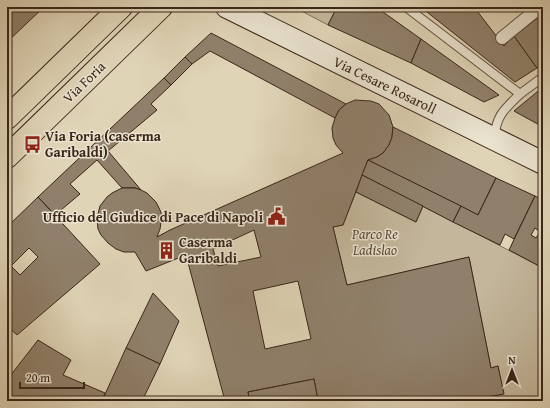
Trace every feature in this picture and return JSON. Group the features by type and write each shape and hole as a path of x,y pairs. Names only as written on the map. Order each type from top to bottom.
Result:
{"main road":[{"name":"Via Foria","path":"7,118 121,7"},
{"name":"Via Foria","path":"7,157 161,7"},
{"name":"Via Cesare Rosaroll","path":"227,7 543,163"}],"street":[{"path":"502,38 540,7"}],"lane":[{"path":"406,7 520,94"},
{"path":"494,138 496,124 501,112 520,94 543,77"}],"green space":[{"path":"294,7 337,7 328,25"},
{"name":"Parco Re Ladislao","path":"356,192 416,222 423,206 543,268 543,401 486,401 487,397 503,394 498,366 491,368 469,257 347,285 333,227 343,225"}],"building":[{"path":"7,7 44,7 7,42"},
{"path":"337,7 376,7 421,39 411,63 328,25"},
{"path":"474,7 504,46 514,36 537,68 515,82 422,8"},
{"path":"543,14 543,63 537,68 514,36"},
{"path":"211,33 346,104 339,110 335,118 210,51 192,64 185,57"},
{"path":"421,39 499,95 484,102 411,63"},
{"path":"185,57 192,64 171,85 164,78"},
{"path":"164,78 171,85 151,104 157,110 108,151 141,190 135,188 122,188 97,160 70,184 80,194 55,215 38,197"},
{"path":"543,87 543,127 514,111"},
{"name":"Caserma Garibaldi","path":"355,100 371,101 379,104 389,115 393,127 389,145 383,153 368,160 343,225 333,227 347,285 469,257 491,368 498,366 504,394 465,401 343,401 342,399 318,401 314,379 248,392 250,401 225,401 186,255 146,271 135,252 124,252 116,249 101,235 98,229 97,218 100,206 107,197 122,188 135,188 141,190 147,193 156,202 162,216 157,237 343,153 336,145 333,138 332,128 339,110 346,104","holes":["254,230 261,257 218,266 213,249","298,281 311,339 265,349 253,291"]},
{"path":"393,127 496,178 478,215 368,160 383,153 389,145"},
{"path":"368,160 461,206 453,222 362,175"},
{"path":"362,175 423,206 416,222 356,192"},
{"path":"496,178 535,196 514,239 505,234 500,245 453,222 461,206 478,215"},
{"path":"535,196 543,200 543,268 509,250","holes":["535,228 540,232 536,238 531,235"]},
{"path":"38,197 100,264 17,335 7,326 7,227","holes":["29,248 38,257 20,275 11,266"]},
{"path":"153,293 179,321 160,364 126,348"},
{"path":"38,340 71,360 63,375 105,393 102,401 10,401 7,399 7,380"},
{"path":"126,348 160,364 142,401 102,401"},
{"path":"314,379 318,401 297,401 296,399 286,401 250,401 248,392"}],"place":[{"name":"Via Foria (caserma Garibaldi)","path":"32,144"},
{"name":"Ufficio del Giudice di Pace di Napoli","path":"276,217"},
{"name":"Caserma Garibaldi","path":"166,250"}]}
